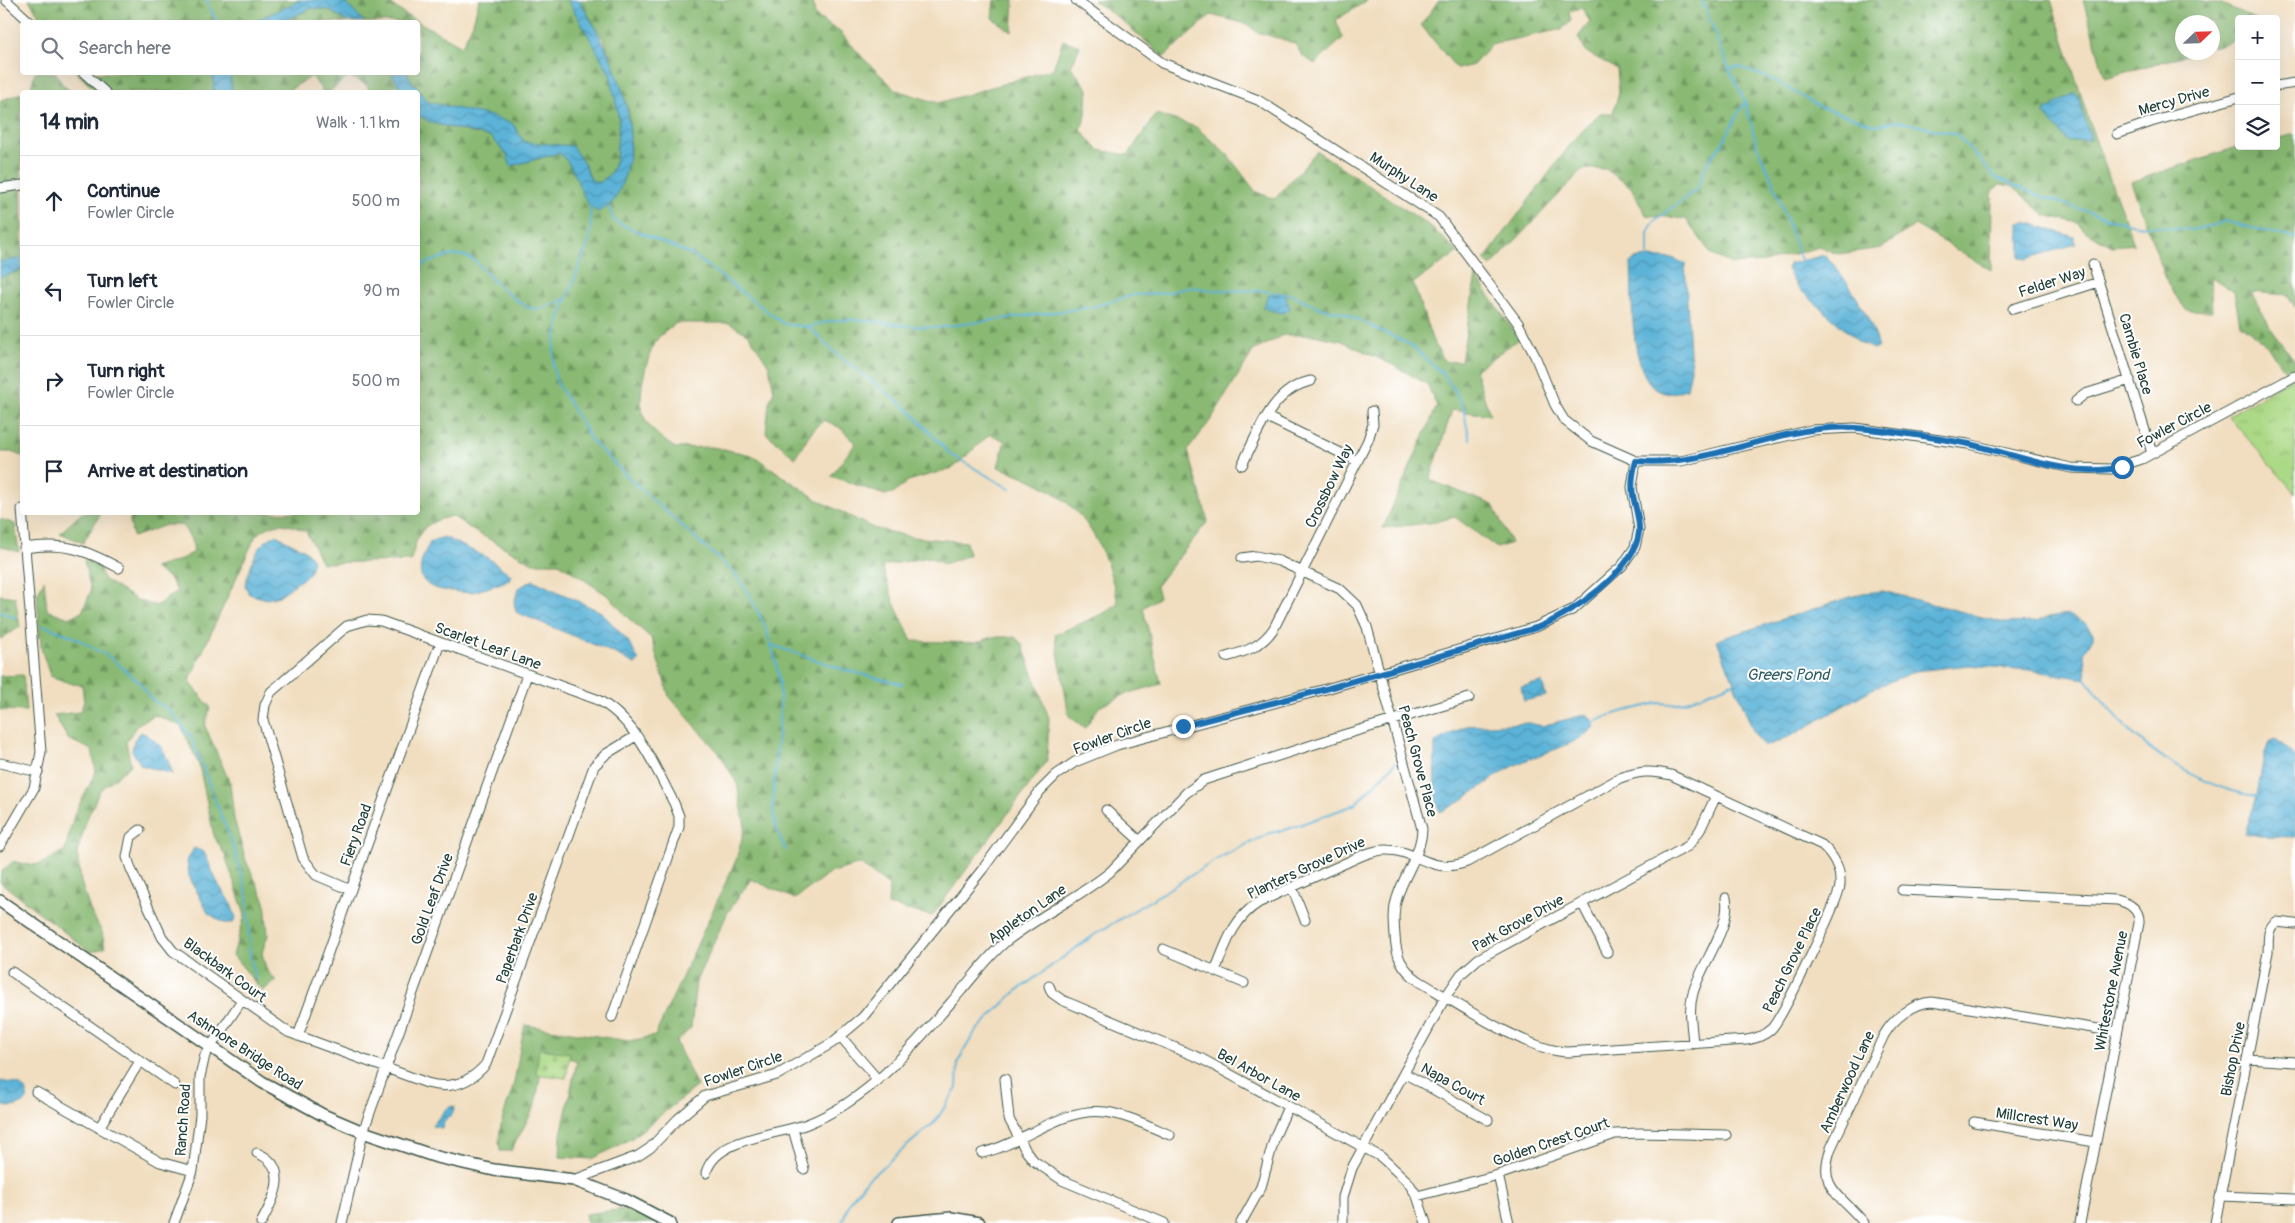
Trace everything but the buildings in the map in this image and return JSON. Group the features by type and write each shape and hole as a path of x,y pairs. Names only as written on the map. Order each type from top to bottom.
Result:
{"main road":[{"name":"Ashmore Bridge Road","path":"0,901 210,1047 282,1094 323,1115 363,1132 437,1157 470,1165 574,1180 626,1200 670,1223"},
{"path":"899,1223 950,1218 979,1223"}],"street":[{"path":"6,0 28,20"},
{"name":"Murphy Lane","path":"1076,0 1162,63 1258,100 1439,217 1518,323 1535,356 1555,405 1564,420 1591,441 1636,461"},
{"path":"86,75 103,90"},
{"path":"2280,85 2295,83"},
{"name":"Mercy Drive","path":"2118,134 2152,122 2235,98"},
{"path":"0,188 20,185"},
{"name":"Cambie Place","path":"2093,264 2152,453"},
{"name":"Felder Way","path":"2014,309 2099,282"},
{"name":"Fowler Circle","path":"574,1180 630,1159 645,1151 705,1096 718,1090 757,1082 776,1074 815,1054 841,1037 863,1016 982,870 1040,791 1065,769 1117,746 1380,673 1545,624 1574,609 1598,590 1622,566 1636,547 1639,529 1632,487 1636,461 1681,461 1795,434 1835,428 1855,428 1930,437 2042,463 2090,470 2122,467 2152,453 2295,376"},
{"path":"2076,401 2084,394 2130,380"},
{"path":"1242,465 1276,402 1301,383 1311,381"},
{"name":"Crossbow Way","path":"1226,656 1257,647 1267,639 1372,430 1372,411"},
{"path":"1267,417 1357,461"},
{"path":"0,846 34,788 41,752 22,515"},
{"path":"24,548 50,545 74,547 119,568"},
{"name":"Peach Grove Place","path":"1242,558 1267,557 1302,571 1340,589 1357,605 1367,627 1421,820 1422,838 1396,900 1394,919 1397,956 1408,973 1530,1044 1552,1052 1568,1052 1747,1040 1762,1036 1771,1029 1786,1006 1834,904 1840,885 1836,864 1822,845 1671,775 1655,770 1638,771 1620,778 1467,862 1456,866 1438,866 1415,857"},
{"name":"Scarlet Leaf Lane","path":"351,890 316,875 303,858 264,728 265,705 271,692 336,634 352,624 367,620 380,621 603,703 623,718 636,736 674,803 679,816 679,827 612,1017"},
{"name":"Fiery Road","path":"298,1036 440,643"},
{"name":"Gold Leaf Drive","path":"342,1223 363,1132 527,675"},
{"name":"Appleton Lane","path":"706,1173 712,1160 728,1148 747,1140 793,1128 832,1113 878,1080 1003,944 1094,885 1117,865 1186,793 1204,780 1237,768 1468,698"},
{"name":"Paperbark Drive","path":"385,1068 441,1086 463,1082 476,1074 486,1064 591,772 606,754 636,736"},
{"path":"0,764 38,772"},
{"name":"Park Grove Drive","path":"1343,1223 1342,1208 1345,1186 1363,1147 1446,996 1461,974 1478,959 1688,846 1700,830 1716,796"},
{"path":"1106,810 1140,841"},
{"name":"Blackbark Court","path":"140,830 131,837 127,857 162,938 173,951 288,1032 385,1068"},
{"name":"Planters Grove Drive","path":"1215,970 1238,919 1258,903 1378,850 1399,851 1415,857"},
{"path":"1292,887 1305,920"},
{"name":"Whitestone Avenue","path":"1902,890 2117,900 2132,906 2138,913 2139,923 2080,1223"},
{"path":"1693,1044 1691,1001 1703,967 1725,920 1727,911 1726,898"},
{"path":"1582,903 1607,952"},
{"name":"Bishop Drive","path":"2215,1223 2248,1059 2271,926 2276,922 2295,924"},
{"path":"1163,949 1244,983"},
{"path":"12,972 174,1085"},
{"name":"Bel Arbor Lane","path":"1049,986 1052,993 1062,1000 1187,1052 1363,1147 1395,1168 1417,1196 1426,1223"},
{"name":"Ranch Road","path":"174,1223 193,1171 200,1115 200,1077 205,1055 242,1000"},
{"name":"Amberwood Lane","path":"1864,1223 1831,1188 1825,1173 1825,1165 1831,1148 1884,1035 1890,1026 1906,1012 1920,1004 1932,1002 2117,1032"},
{"path":"841,1037 878,1080"},
{"path":"2248,1059 2295,1062"},
{"path":"99,1128 140,1060"},
{"name":"Napa Court","path":"1404,1073 1488,1120"},
{"path":"1004,1079 1007,1109 1020,1140 1034,1161 1053,1176 1164,1223"},
{"path":"36,1092 160,1162 193,1171"},
{"path":"1241,1223 1262,1187 1275,1136 1288,1107"},
{"path":"982,1153 1020,1140 1067,1116 1094,1111 1116,1114 1170,1134"},
{"name":"Millcrest Way","path":"1974,1122 2095,1142"},
{"path":"793,1128 804,1169"},
{"name":"Golden Crest Court","path":"1417,1196 1498,1175 1615,1134 1726,1135"},
{"path":"257,1153 270,1161 277,1180 275,1197 260,1223"},
{"path":"598,1190 597,1181 600,1169"},
{"path":"1498,1175 1510,1223"},
{"path":"2221,1196 2295,1199"}],"green space":[{"path":"29,0 301,0 257,20 42,20"},
{"path":"342,0 385,0 415,20 363,20"},
{"path":"479,0 568,0 601,55 613,84 619,124 618,151 615,163 610,173 600,183 591,180 584,164 572,147 524,142 443,106 428,102 408,75 420,75 420,23 462,46 473,23"},
{"path":"579,0 813,0 815,16 840,32 863,58 896,90 938,103 1053,69 1063,40 1080,46 1071,67 1088,89 1086,114 1081,130 1098,150 1128,155 1156,114 1196,127 1227,154 1256,192 1275,199 1317,151 1427,224 1458,252 1413,283 1432,339 1445,362 1461,361 1476,276 1519,339 1475,370 1490,415 1452,410 1430,480 1493,505 1511,543 1497,548 1455,517 1430,523 1383,528 1437,406 1427,384 1395,366 1342,341 1314,335 1284,335 1253,351 1210,421 1188,450 1208,521 1156,586 1159,597 1143,608 1161,684 1126,694 1099,707 1085,728 1069,716 1055,635 1106,612 1118,603 1111,576 1103,553 1080,516 1046,488 998,467 1005,441 990,434 953,468 908,481 895,492 885,495 831,476 856,443 839,427 824,420 809,435 795,458 766,433 769,403 774,391 769,366 749,335 729,323 676,323 658,338 645,369 641,391 642,411 651,428 675,448 712,447 752,455 818,500 873,528 912,537 966,542 969,555 944,564 929,557 882,566 894,603 912,641 975,643 993,637 1015,637 1022,644 1049,718 1047,761 932,916 888,905 889,886 860,864 829,873 795,899 751,879 728,912 696,981 691,1028 676,1042 697,1086 632,1138 592,1159 560,1157 561,1135 577,1061 545,1048 535,1106 511,1151 500,1151 501,1125 514,1083 525,1025 629,1041 655,1036 737,858 745,826 737,783 719,753 669,696 651,638 627,617 610,597 559,563 533,563 476,532 452,516 434,522 422,530 416,542 411,561 322,563 306,531 280,524 256,535 189,681 210,707 205,726 230,783 234,819 246,861 265,901 268,935 262,953 266,969 276,981 262,991 233,955 245,915 225,855 214,836 199,765 181,726 155,715 138,724 126,742 131,765 100,790 87,819 77,853 81,882 90,910 102,932 105,948 90,952 0,882 1,872 14,861 35,865 65,850 74,815 96,772 92,750 68,739 54,715 80,712 84,702 82,685 50,676 41,648 37,595 44,580 47,610 69,618 82,612 91,591 84,560 99,566 103,579 137,600 156,606 177,591 169,578 154,568 180,560 194,552 192,540 182,525 166,525 133,537 131,515 420,515 420,116 432,123 491,137 507,155 511,166 559,153 568,159 590,206 630,162 629,113 604,40"},
{"path":"994,0 1014,0 1012,32 992,18"},
{"path":"1093,0 1368,0 1336,20 1343,38 1315,64 1303,56 1294,43 1257,32 1247,24 1211,15 1164,57 1121,20"},
{"path":"1439,0 2051,0 2093,133 2134,244 2112,246 2085,231 2078,223 2045,215 2012,186 2000,184 1992,191 1991,270 1915,225 1882,248 1838,254 1819,247 1764,262 1732,264 1712,255 1686,219 1646,215 1631,187 1606,169 1583,169 1491,266 1484,260 1573,141 1600,113 1613,113 1619,93 1617,69 1586,52 1578,37 1590,22 1582,8 1569,12 1571,21 1562,29 1492,44 1473,65 1457,69 1421,25"},
{"path":"2083,0 2199,0 2222,4 2247,15 2235,15 2235,40 2220,45 2220,15 2175,15 2175,58 2105,78"},
{"path":"312,8 329,10 344,20 285,20"},
{"path":"34,75 57,75 62,84 69,90 30,90"},
{"path":"79,75 213,75 214,90 95,90"},
{"path":"230,75 393,75 401,90 369,90 367,85 349,76 332,90 322,90 312,76 289,90 232,90"},
{"path":"20,93 20,258 0,262 0,101"},
{"path":"2295,134 2295,307 2288,295 2251,292 2272,330 2295,361 2295,366 2285,371 2264,342 2240,324 2234,292 2210,276 2212,311 2186,310 2168,284 2131,182 2235,147 2235,150 2280,150 2280,138"},
{"path":"20,271 20,455 11,452 0,452 0,277"},
{"path":"2295,376 2295,493 2228,416"},
{"path":"80,515 100,515 83,543 60,533"},
{"path":"0,519 15,524 19,552 0,546"},
{"path":"0,595 15,597 20,627 0,639"},
{"path":"23,675 26,711 0,710 0,676"},
{"path":"539,1049 570,1053 566,1078 536,1074"},
{"path":"625,1209 659,1223 587,1223 585,1214"}],"water":[{"path":"301,0 342,0 363,20 344,20 329,10 312,8 285,20 257,20"},
{"path":"568,0 579,0 591,20 613,64 627,110 630,134 629,158 623,181 614,200 608,207 598,212 587,201 570,166 559,153 511,166 507,155 491,137 432,123 420,116 420,91 428,102 491,116 513,124 524,142 572,146 584,164 591,180 600,183 611,173 616,160 619,119 610,74"},
{"path":"213,75 230,75 232,90 214,90"},
{"path":"393,75 408,75 419,90 401,90"},
{"path":"2075,93 2078,96 2091,139 2069,142 2045,115 2044,111"},
{"path":"2026,222 2074,237 2076,244 2026,259 2020,258 2019,223"},
{"path":"1825,255 1857,298 1870,323 1879,347 1873,349 1860,343 1797,287 1787,269 1789,264"},
{"path":"1648,257 1675,259 1685,264 1691,369 1687,389 1671,393 1665,393 1653,386 1644,374 1634,337 1631,263 1634,259"},
{"path":"20,258 20,271 0,277 0,262"},
{"path":"1272,294 1285,295 1290,309 1281,313 1263,308 1268,296"},
{"path":"276,535 305,550 313,560 309,574 279,596 267,599 249,594 245,585 255,556 263,544"},
{"path":"444,537 488,558 511,575 509,580 469,592 440,589 431,586 421,576 422,560 431,541"},
{"path":"533,580 601,612 628,641 639,661 635,664 616,654 516,612 514,602 519,588"},
{"name":"Greers Pond","path":"1883,591 2005,623 2036,622 2048,617 2067,614 2084,622 2093,633 2093,638 2084,653 2086,679 2029,670 1969,665 1916,671 1874,688 1793,735 1764,747 1754,733 1717,640 1863,593"},
{"path":"1542,682 1546,696 1524,701 1521,687"},
{"path":"1587,714 1594,722 1594,727 1576,740 1512,767 1459,802 1440,812 1437,805 1435,787 1435,742 1466,726 1529,723 1542,726"},
{"path":"141,732 159,745 168,760 173,774 141,765 132,751 134,740"},
{"path":"2276,739 2295,756 2295,837 2260,836 2245,833 2257,796 2264,756 2269,742"},
{"path":"194,848 204,852 218,884 231,904 236,918 233,923 224,923 208,913 189,876 187,861"},
{"path":"0,1081 18,1084 27,1091 27,1100 14,1107 0,1105"},
{"path":"452,1106 455,1107 452,1115 445,1120 442,1128 432,1126 445,1110"}],"waterway":[{"path":"206,0 216,20"},
{"path":"1702,0 1729,69 1745,101 1757,146 1772,179 1801,260"},
{"path":"1729,69 1739,67 1774,80 1820,107 1877,125 1898,121 1956,134 1995,177 2040,196 2114,220 2136,225 2197,230 2224,221 2295,238"},
{"path":"1648,257 1648,233 1654,221 1697,189 1708,161 1722,144 1745,101"},
{"path":"590,205 591,227 588,244 560,317 554,345 553,366 557,383 592,441 632,481 733,572 752,599 760,615 772,649 779,682 780,713 773,806 776,826 786,850"},
{"path":"609,207 614,221 694,256 784,324 809,327 835,353 908,409 950,454 1010,489"},
{"path":"420,266 454,255 465,256 474,260 500,287 528,307 535,309 544,308 566,299"},
{"path":"809,327 843,320 941,327 1092,307 1133,295 1164,293 1193,287 1210,290 1263,291 1293,295 1320,308 1344,313 1412,346 1444,375 1453,388 1462,404 1470,440"},
{"path":"0,612 16,618"},
{"path":"42,625 74,637 111,658 140,683 151,699 169,710 191,737 234,849 247,895 250,956 255,979"},
{"path":"769,644 845,670 902,684"},
{"path":"2086,679 2120,721 2133,734 2165,759 2183,770 2220,787 2257,796"},
{"path":"1594,722 1617,713 1658,703 1672,704 1684,702 1733,683"},
{"path":"842,1223 849,1202 867,1180 935,1122 957,1088 958,1062 975,1032 1014,993 1094,935 1221,857 1270,833 1285,830 1354,805 1395,763"}],"route":[{"path":"1183,726 1326,689 1536,628 1574,609 1598,590 1622,566 1636,547 1639,529 1633,496 1632,477 1636,461 1681,461 1811,430 1855,428 1930,437 1968,444 2042,463 2071,468 2098,470 2122,467"}]}
